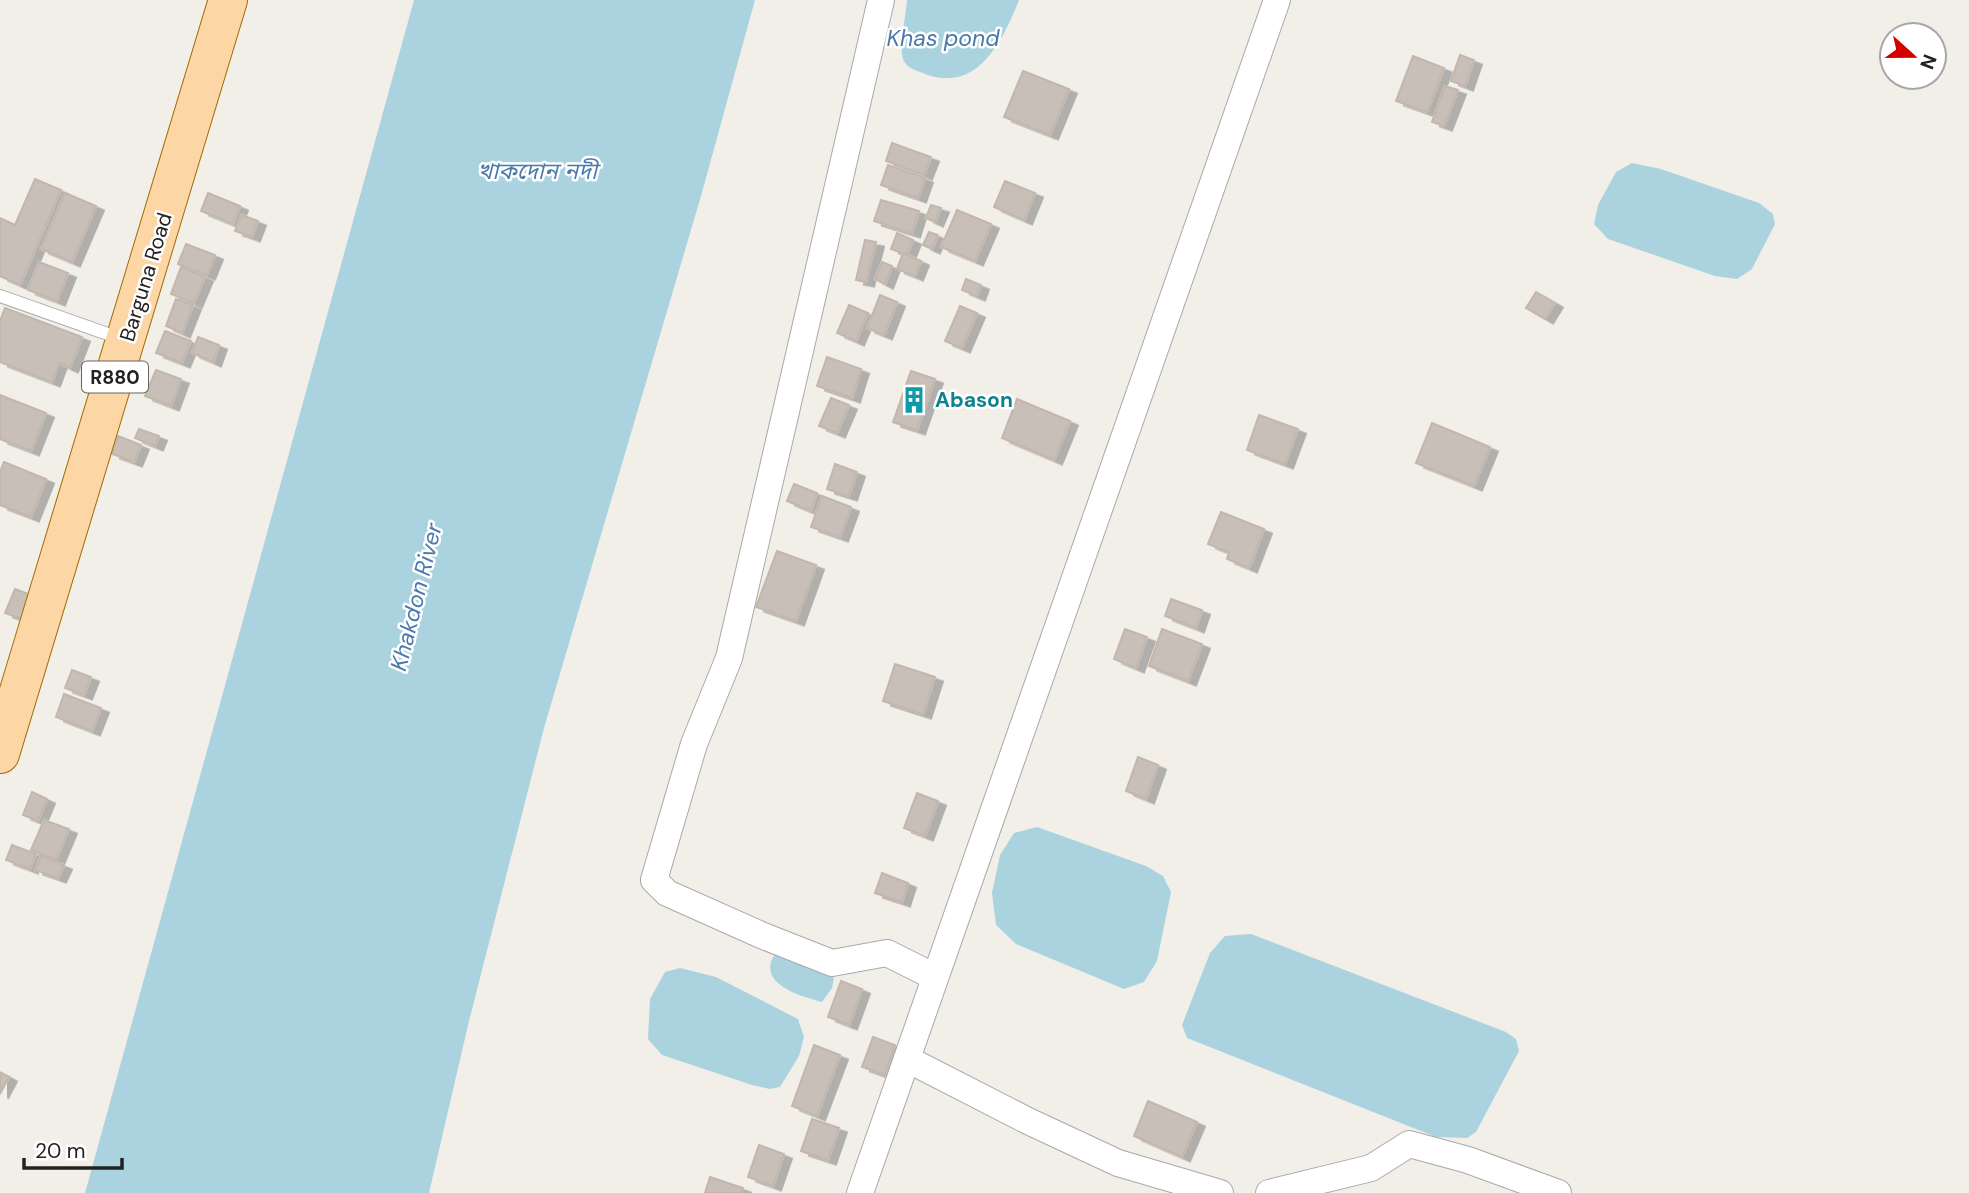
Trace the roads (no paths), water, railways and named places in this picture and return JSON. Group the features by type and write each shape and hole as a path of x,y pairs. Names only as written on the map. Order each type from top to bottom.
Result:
{"main road":[{"name":"Barguna Road","path":"0,754 228,0"}],"street":[{"path":"881,0 729,658 694,744 654,880 667,893 761,936 832,963 887,953 936,977"},
{"path":"860,1193 1277,0"},
{"path":"907,1059 1028,1121 1118,1163 1220,1193"},
{"path":"1269,1193 1371,1168 1409,1143 1468,1160 1558,1193"}],"lane":[{"path":"0,296 126,340"}],"water":[{"name":"খাকদোন নদী","path":"414,0 755,0 701,196 544,728 469,1021 429,1193 85,1193"},
{"name":"Khas pond","path":"907,0 1019,0 1005,31 986,60 974,70 960,76 944,78 912,69 903,59 902,39"},
{"path":"1632,163 1661,169 1759,203 1773,214 1775,224 1752,269 1737,279 1715,276 1608,239 1594,224 1598,205 1616,172"},
{"path":"1037,827 1146,866 1163,876 1171,892 1157,961 1144,982 1124,989 1016,944 996,925 992,893 1000,855 1014,833"},
{"path":"1251,934 1506,1032 1516,1039 1519,1051 1476,1132 1467,1138 1436,1137 1187,1038 1182,1025 1210,953 1225,936"},
{"path":"778,950 834,978 832,988 822,1002 790,991 774,979 770,971 771,961"},
{"path":"680,968 716,977 798,1019 804,1037 799,1056 780,1087 770,1089 752,1085 662,1055 648,1039 650,999 665,972"}],"place":[{"name":"Abason","path":"914,400"}],"water label":[{"name":"Khakdon River","path":"416,597"}]}
